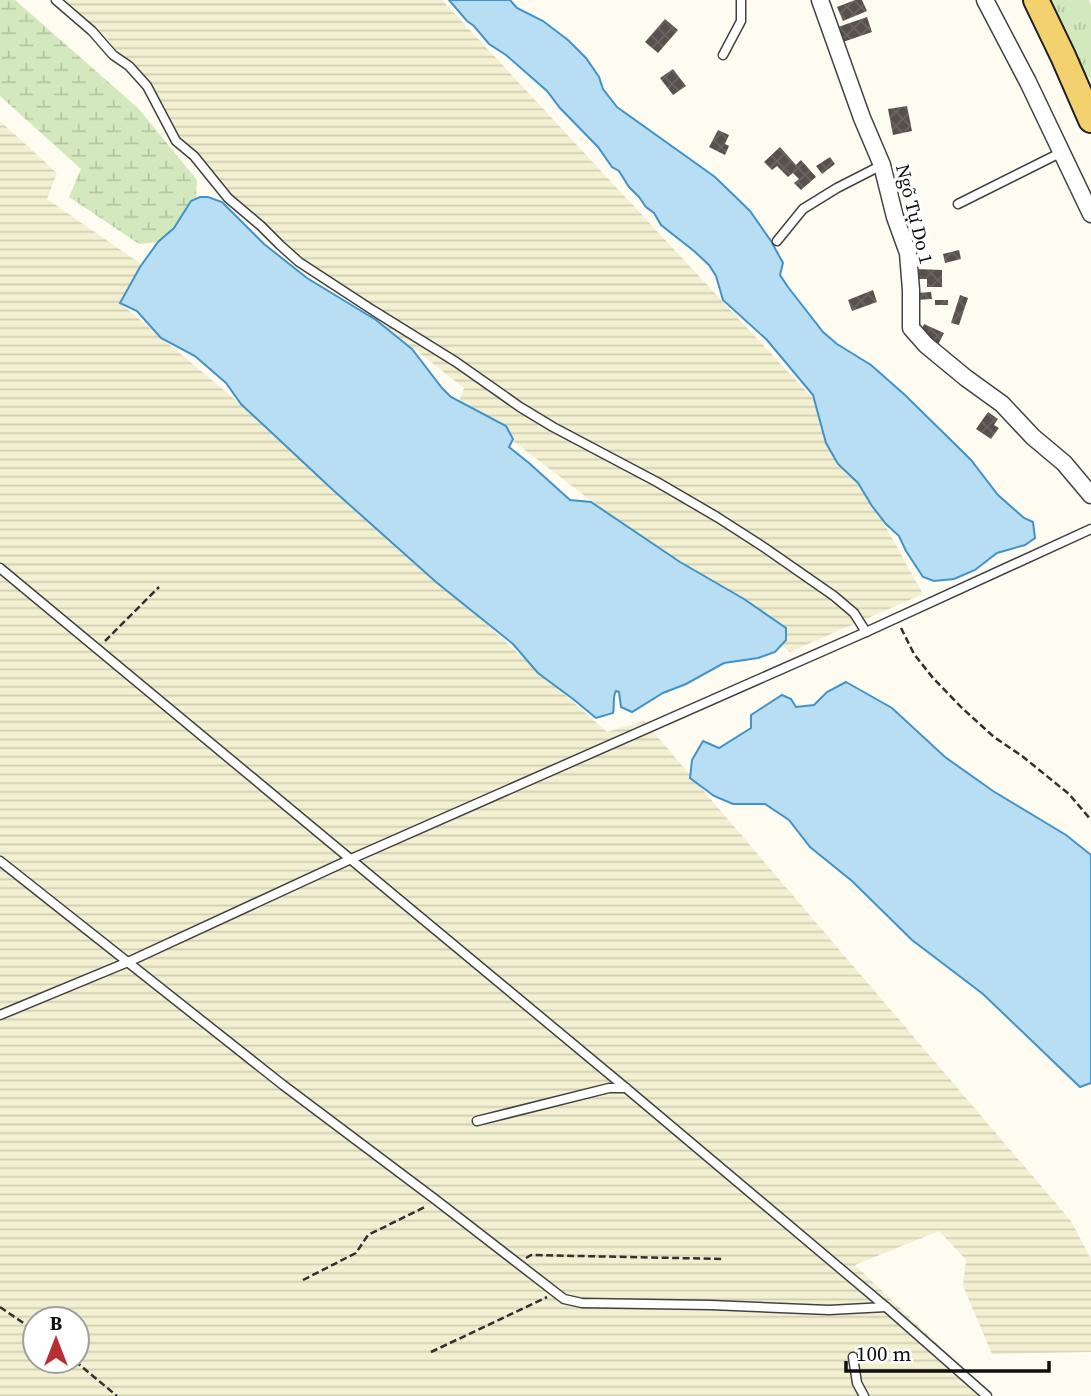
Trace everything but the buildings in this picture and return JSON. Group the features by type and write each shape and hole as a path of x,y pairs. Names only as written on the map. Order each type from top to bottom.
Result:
{"main road":[{"path":"1036,0 1091,120"},
{"path":"1063,55 1091,88"}],"street":[{"name":"Ngõ Tự Do 1","path":"820,0 862,118 882,165 895,217 908,253 911,328 926,345 1002,404 1033,437 1064,463 1091,495"},
{"path":"985,0 1091,214"}],"lane":[{"path":"56,0 92,31 113,55 129,66 147,86 176,141 194,156 228,198 299,262 456,362 553,428 657,482 756,541 834,596 854,613 866,632"},
{"path":"723,55 741,21 741,0"},
{"path":"958,204 1062,152"},
{"path":"777,241 803,209 882,165"},
{"path":"0,1015 128,962 351,859 898,618 1091,529"},
{"path":"0,568 626,1088 988,1396"},
{"path":"0,861 283,1085 564,1299 582,1303 829,1310 886,1307"},
{"path":"477,1121 609,1088 626,1088"},
{"path":"853,1357 857,1382 864,1396"}],"path":[{"path":"97,648 159,587"},
{"path":"898,618 914,654 933,678 994,737 1069,794 1091,820"},
{"path":"303,1280 356,1253 369,1235 436,1200"},
{"path":"517,1262 531,1255 724,1259"},
{"path":"430,1352 556,1293"},
{"path":"0,1307 21,1321"},
{"path":"91,1374 117,1396"}],"shaded area":[{"path":"63,0 442,0 817,403 923,594 790,652 459,400 464,388 224,200 107,38"},
{"path":"0,121 57,173 47,199 141,264 120,303 321,472 607,732 644,721 1071,1221 1091,1259 1091,1352 992,1354 963,1286 966,1260 939,1231 855,1265 992,1396 0,1396"}],"green space":[{"path":"0,0 15,0 138,108 197,180 196,198 187,212 159,242 139,244 69,197 81,169 0,96"},
{"path":"1040,0 1089,0 1091,80 1076,62"}],"water":[{"path":"449,0 510,0 517,8 543,21 568,40 586,58 599,77 603,89 617,107 715,177 750,211 783,263 780,275 823,332 871,365 905,395 971,460 998,495 1024,518 1033,522 1035,538 1025,545 997,553 975,570 954,579 934,581 923,577 899,536 872,506 858,483 838,464 826,443 813,395 767,340 723,300 716,276 709,265 661,225 619,171 612,167 598,147 547,91 506,55 489,44"},
{"path":"200,197 222,202 264,244 307,278 376,320 412,349 451,397 506,426 513,439 509,447 570,500 591,502 680,562 744,599 786,628 786,640 775,652 758,658 724,663 663,693 632,712 621,707 619,692 616,691 613,713 596,718 538,673 513,644 436,582 333,490 241,404 226,383 195,356 161,338 137,311 120,303 158,242 174,228 191,201"},
{"path":"846,682 892,708 945,757 993,791 1066,835 1091,855 1091,1083 1080,1087 983,994 912,940 852,881 810,847 789,820 765,804 733,804 714,796 690,778 692,760 703,741 719,748 751,728 751,715 782,695 791,699 796,707 814,705 827,692"}]}
